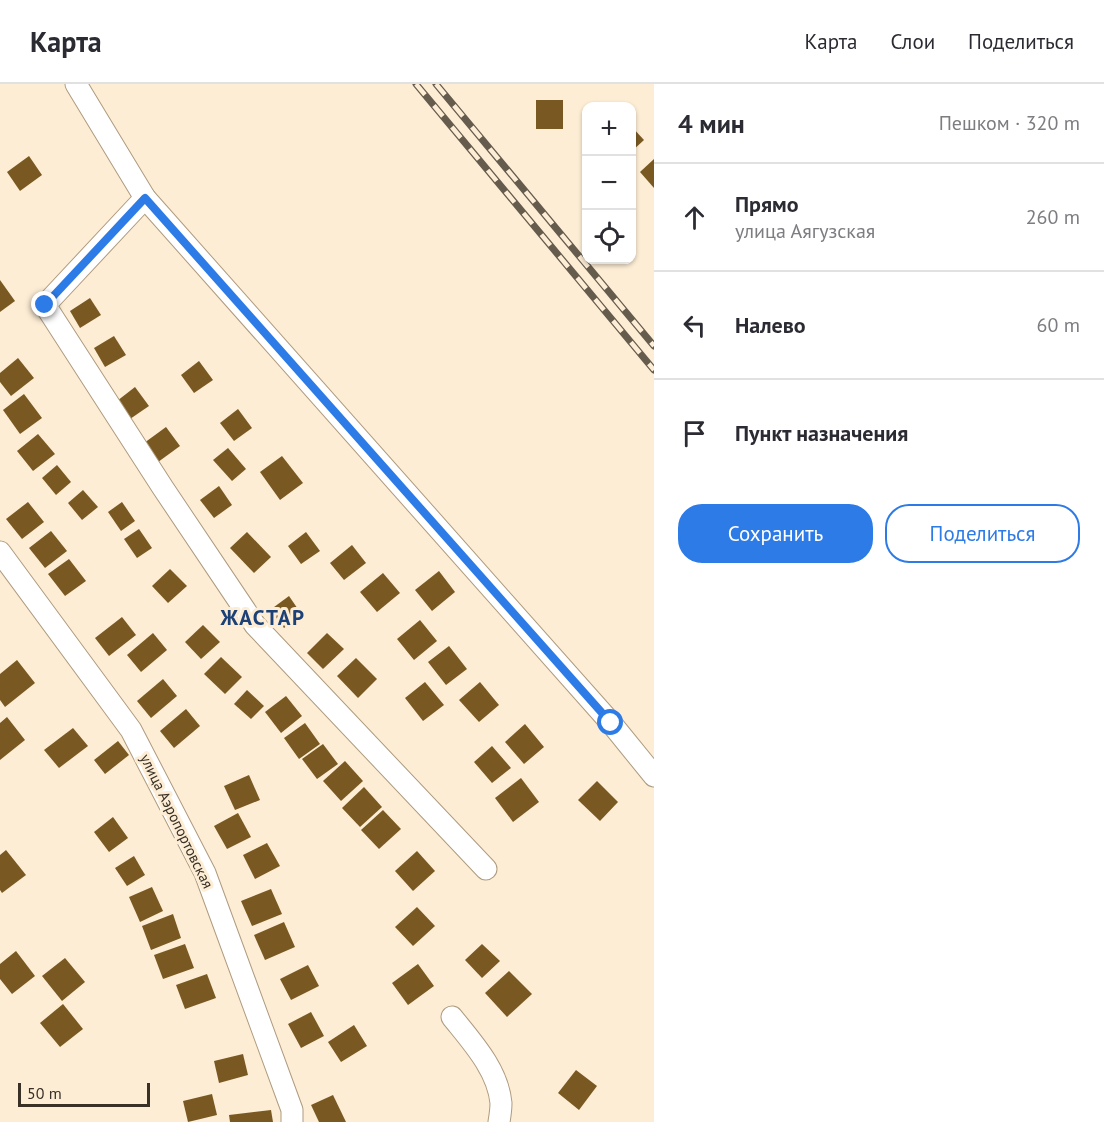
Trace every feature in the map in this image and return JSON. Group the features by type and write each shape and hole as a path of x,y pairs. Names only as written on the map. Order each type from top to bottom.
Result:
{"street":[{"path":"76,84 145,198 603,714 654,776"},
{"path":"145,198 45,305 255,625 486,869"},
{"name":"улица Аэропортовская","path":"0,552 131,730 205,873 292,1110 292,1122"},
{"path":"452,1017 481,1054 497,1084 501,1104 499,1122"}],"building":[{"path":"536,100 563,100 563,129 536,129"},
{"path":"636,131 644,140 636,147"},
{"path":"29,156 42,175 20,191 7,172"},
{"path":"654,159 654,188 640,172"},
{"path":"0,280 15,301 0,312"},
{"path":"90,298 101,315 80,328 70,311"},
{"path":"114,336 126,355 105,367 94,348"},
{"path":"18,358 34,378 11,396 0,382 0,373"},
{"path":"199,361 213,380 194,393 181,375"},
{"path":"135,387 149,406 130,419 117,401"},
{"path":"24,394 42,418 20,434 3,410"},
{"path":"238,409 252,428 234,441 220,423"},
{"path":"166,427 180,446 154,465 140,446"},
{"path":"38,434 55,454 33,471 17,451"},
{"path":"228,448 246,469 232,481 213,460"},
{"path":"282,456 303,483 280,500 260,472"},
{"path":"57,465 71,482 56,495 42,478"},
{"path":"219,486 232,505 214,518 200,500"},
{"path":"83,490 98,507 82,520 68,503"},
{"path":"28,502 44,522 22,539 6,519"},
{"path":"122,502 135,521 121,531 108,512"},
{"path":"139,529 152,548 137,558 124,539"},
{"path":"51,531 67,551 45,568 29,548"},
{"path":"247,532 271,557 254,573 230,548"},
{"path":"306,532 320,551 301,564 288,546"},
{"path":"352,545 366,563 344,580 330,563"},
{"path":"69,559 86,581 65,596 48,574"},
{"path":"170,569 187,586 168,603 152,586"},
{"path":"439,571 455,592 432,611 415,590"},
{"path":"383,573 400,593 377,612 360,592"},
{"path":"289,596 302,615 284,628 270,610"},
{"path":"122,617 136,635 109,656 95,638"},
{"path":"420,620 437,641 414,660 397,639"},
{"path":"203,625 220,642 201,659 185,642"},
{"path":"153,633 167,650 141,672 127,655"},
{"path":"327,633 344,649 323,669 307,653"},
{"path":"449,646 467,669 446,685 428,662"},
{"path":"221,657 242,677 225,694 204,674"},
{"path":"356,658 377,679 358,698 337,676"},
{"path":"17,660 35,683 5,707 0,700 0,674"},
{"path":"163,679 177,696 151,718 137,701"},
{"path":"425,682 444,705 423,721 405,698"},
{"path":"480,682 499,705 479,722 459,700"},
{"path":"247,690 264,706 251,719 234,704"},
{"path":"286,696 302,716 281,733 265,712"},
{"path":"186,709 200,726 174,748 160,731"},
{"path":"7,717 25,740 0,760 0,723"},
{"path":"305,723 320,744 299,759 284,738"},
{"path":"525,724 544,747 524,764 505,742"},
{"path":"73,728 88,746 59,768 44,750"},
{"path":"118,741 129,755 105,774 94,760"},
{"path":"323,744 338,764 317,779 302,759"},
{"path":"492,746 511,768 492,783 474,762"},
{"path":"345,761 363,781 341,801 323,781"},
{"path":"249,775 260,800 235,810 224,786"},
{"path":"521,778 539,802 513,822 495,798"},
{"path":"597,781 618,802 600,821 578,800"},
{"path":"364,787 382,807 360,827 342,808"},
{"path":"383,810 401,829 379,849 361,830"},
{"path":"238,813 251,837 227,849 214,826"},
{"path":"113,817 128,838 109,852 94,832"},
{"path":"267,843 280,866 255,879 243,855"},
{"path":"6,850 26,875 2,893 0,890 0,855"},
{"path":"417,851 435,871 413,891 395,871"},
{"path":"134,856 145,875 127,886 115,868"},
{"path":"152,887 163,911 140,922 129,897"},
{"path":"271,889 282,914 252,926 241,901"},
{"path":"417,907 435,926 413,946 395,927"},
{"path":"173,914 181,938 151,950 142,926"},
{"path":"284,922 295,947 265,960 254,935"},
{"path":"185,944 194,968 163,979 154,955"},
{"path":"482,944 500,961 482,978 465,960"},
{"path":"16,951 35,976 12,994 0,979 0,964"},
{"path":"65,958 85,982 62,1001 42,976"},
{"path":"418,964 434,986 408,1005 392,983"},
{"path":"308,965 319,986 291,1000 280,979"},
{"path":"509,971 532,994 507,1017 485,993"},
{"path":"207,974 216,998 185,1009 176,985"},
{"path":"63,1004 83,1029 60,1047 40,1023"},
{"path":"311,1012 324,1036 301,1048 288,1024"},
{"path":"354,1025 367,1046 341,1062 328,1042"},
{"path":"243,1054 248,1075 219,1083 214,1061"},
{"path":"576,1070 597,1086 579,1110 558,1093"},
{"path":"212,1094 217,1115 188,1122 183,1101"},
{"path":"333,1095 346,1122 319,1122 311,1105"},
{"path":"271,1110 273,1122 230,1122 229,1115"}],"railway":[{"path":"416,84 654,370"},
{"path":"436,84 654,346"}],"district":[{"name":"ЖАСТАР","path":"263,617"}],"route":[{"path":"45,305 145,198 611,723"}]}
